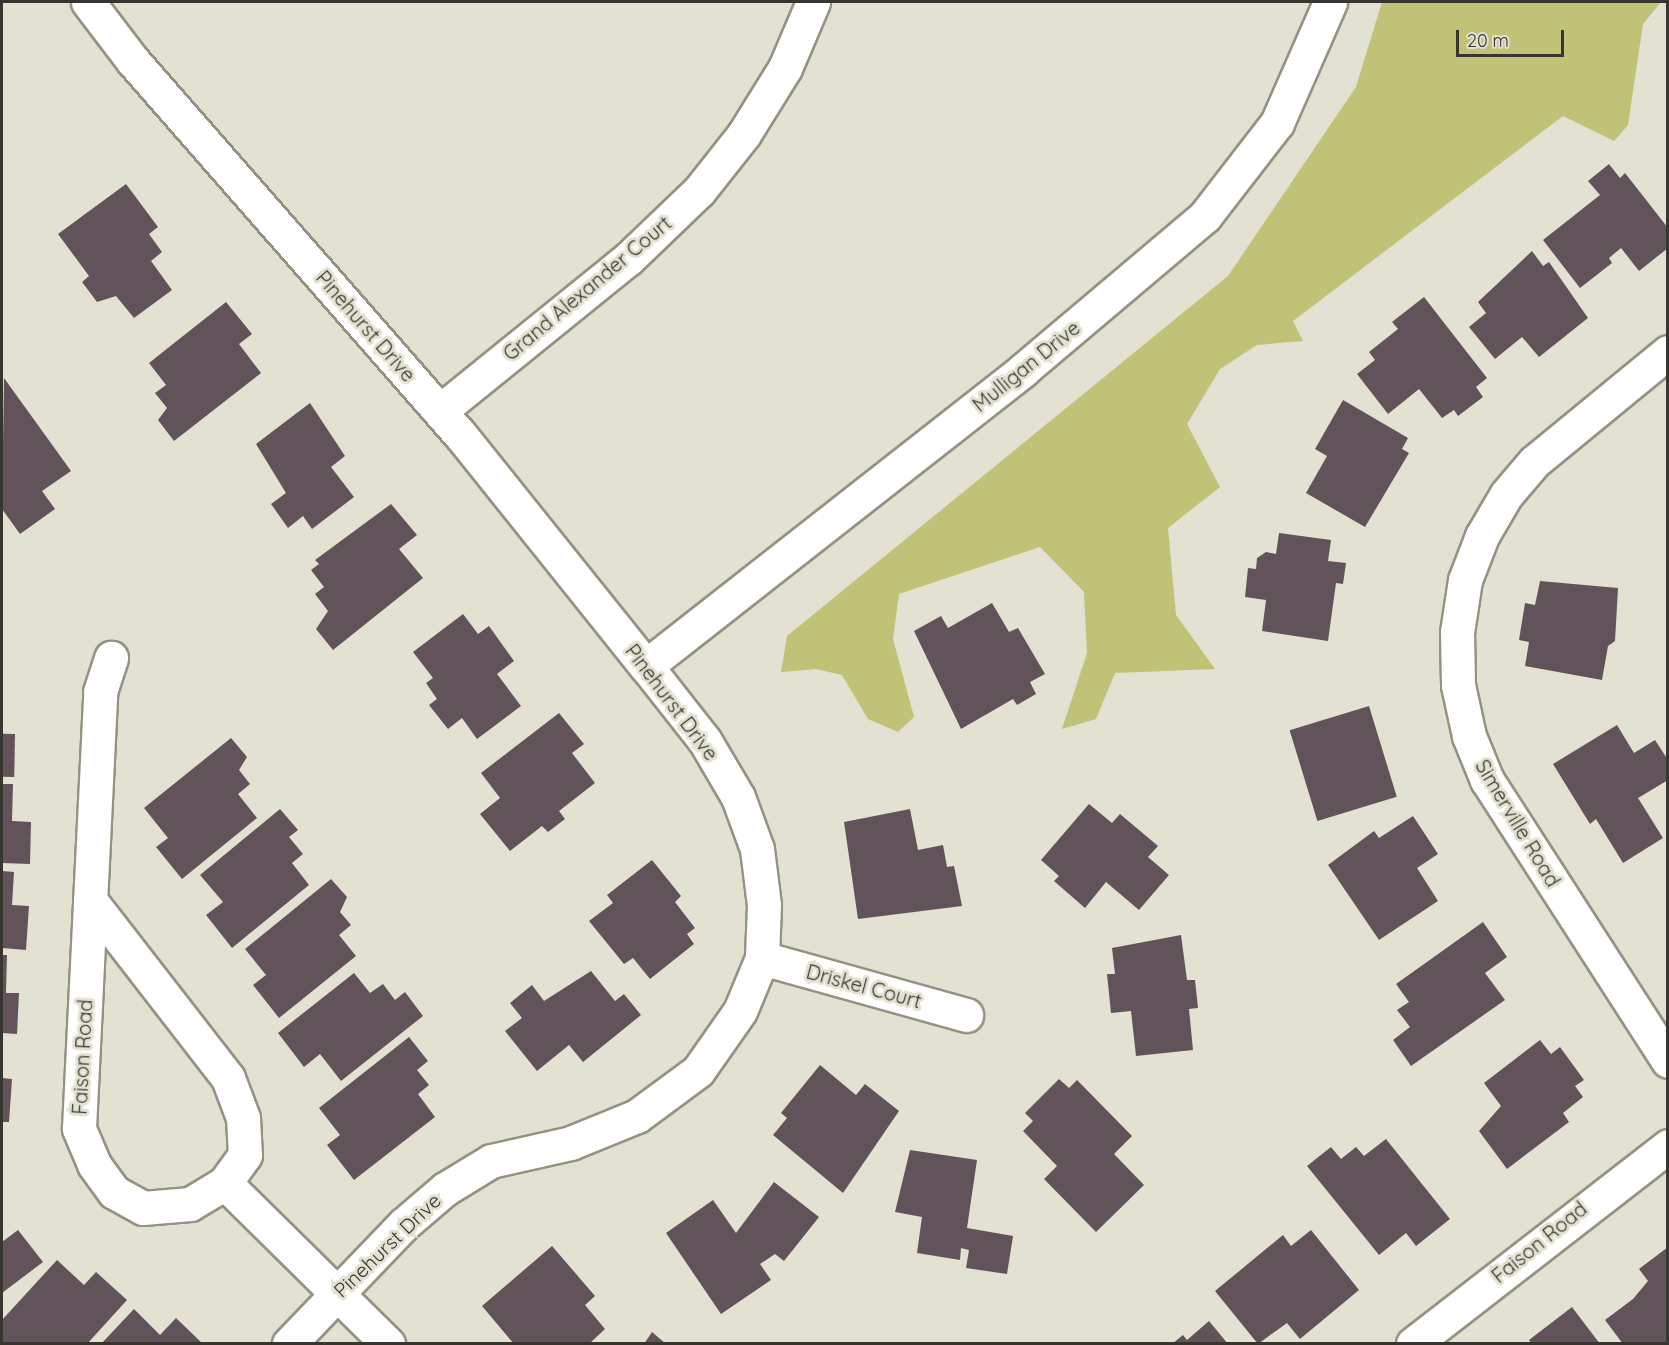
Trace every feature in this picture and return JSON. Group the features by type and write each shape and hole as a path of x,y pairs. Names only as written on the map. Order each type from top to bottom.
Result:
{"street":[{"name":"Pinehurst Drive","path":"88,2 133,61 440,411 646,666 705,741 738,797 757,849 764,905 762,958 740,1011 698,1071 637,1116 571,1143 491,1161 464,1178 403,1225 289,1344"},
{"name":"Grand Alexander Court","path":"440,411 628,259 699,191 744,134 785,68 813,2"},
{"name":"Mulligan Drive","path":"646,666 1023,370 1205,216 1277,123 1330,2"},
{"name":"Simerville Road","path":"1668,352 1534,462 1506,495 1470,569 1457,632 1458,685 1469,736 1487,780 1668,1061"},
{"name":"Faison Road","path":"90,900 228,1078 243,1118 245,1155 225,1183 190,1204 143,1208 114,1191 93,1164 79,1128 100,692 111,658"},
{"name":"Driskel Court","path":"762,958 966,1015"},
{"name":"Faison Road","path":"1413,1344 1668,1146"},
{"path":"225,1183 388,1344"}],"green space":[{"path":"1382,2 1661,2 1643,24 1628,125 1614,141 1563,116 1293,321 1303,341 1257,345 1220,369 1187,424 1220,487 1168,528 1176,615 1215,669 1115,673 1096,719 1062,729 1087,653 1084,592 1040,547 899,594 893,639 914,717 898,732 868,719 842,675 816,669 781,672 787,636 1228,276 1356,87"}],"building":[{"path":"1609,164 1620,178 1625,173 1668,228 1668,248 1639,271 1621,248 1609,258 1612,263 1580,288 1543,240 1600,195 1588,181"},
{"path":"126,184 158,227 149,234 162,252 151,261 172,290 134,318 116,296 97,302 82,282 89,276 58,234"},
{"path":"1532,251 1543,266 1549,262 1588,318 1539,357 1522,337 1495,359 1469,327 1486,313 1478,302"},
{"path":"1424,297 1487,378 1476,387 1483,397 1458,416 1454,410 1442,418 1419,389 1388,414 1357,374 1375,360 1369,352 1398,329 1392,322"},
{"path":"226,302 252,334 239,344 261,373 174,441 158,420 167,408 155,393 166,385 149,363"},
{"path":"4,378 71,471 42,491 55,509 20,534 2,509"},
{"path":"1343,400 1408,438 1402,449 1409,453 1365,527 1306,493 1327,456 1315,449"},
{"path":"310,403 345,456 331,467 354,497 312,529 303,516 288,528 271,504 286,493 256,444"},
{"path":"391,504 417,535 399,549 423,578 333,650 316,629 328,611 315,594 324,587 311,570 319,564 315,560"},
{"path":"1279,533 1331,540 1328,561 1346,563 1343,584 1336,583 1328,641 1262,631 1266,600 1245,597 1248,568 1256,569 1257,558 1266,552 1276,554"},
{"path":"1540,581 1618,588 1615,641 1608,646 1602,680 1525,666 1529,642 1519,640 1525,603 1535,605"},
{"path":"992,603 1009,632 1018,628 1045,674 1030,682 1036,694 1017,705 1013,699 961,729 914,631 941,616 948,628"},
{"path":"463,614 478,634 489,626 514,661 497,674 521,706 477,739 462,718 448,729 429,705 437,699 426,683 433,678 413,652"},
{"path":"1369,706 1397,797 1317,821 1290,730"},
{"path":"559,713 584,744 572,753 595,783 559,811 565,819 548,832 542,826 510,851 480,814 500,798 481,773"},
{"path":"1617,725 1634,753 1655,740 1668,760 1668,780 1638,798 1663,838 1623,863 1596,819 1590,824 1553,764"},
{"path":"2,734 15,734 14,777 2,777"},
{"path":"231,738 247,757 239,770 250,784 238,794 257,818 182,879 156,847 168,838 144,808"},
{"path":"2,784 13,784 12,821 31,822 30,864 2,863"},
{"path":"1089,804 1112,823 1120,814 1158,846 1148,857 1169,875 1139,910 1106,882 1085,908 1054,881 1059,876 1041,860"},
{"path":"280,809 298,830 289,837 303,854 292,863 309,885 232,948 206,915 223,902 200,875"},
{"path":"910,809 918,850 943,845 947,867 954,866 962,906 858,919 844,822"},
{"path":"1413,816 1438,854 1417,868 1438,901 1379,940 1328,865 1374,831 1379,838"},
{"path":"652,860 681,896 675,902 695,928 687,934 694,944 650,979 633,958 624,964 589,921 613,903 607,895"},
{"path":"2,871 14,872 12,905 29,906 26,950 2,948"},
{"path":"331,879 347,897 340,912 351,925 339,935 356,956 279,1018 253,985 266,975 245,949"},
{"path":"1483,922 1507,957 1485,973 1505,1000 1411,1066 1393,1040 1410,1027 1397,1010 1409,1002 1396,984"},
{"path":"1181,935 1187,980 1195,980 1198,1008 1189,1009 1193,1050 1136,1056 1131,1011 1111,1013 1107,974 1115,974 1112,948"},
{"path":"2,955 7,955 6,993 19,993 17,1034 2,1033"},
{"path":"591,971 615,1001 624,994 641,1015 583,1062 569,1045 537,1071 505,1031 522,1018 510,1003 532,985 544,1001"},
{"path":"354,973 370,993 383,984 395,1000 405,992 423,1016 341,1081 320,1054 304,1067 278,1033"},
{"path":"409,1037 428,1061 417,1070 429,1085 418,1094 435,1117 354,1180 327,1145 340,1135 319,1108"},
{"path":"1540,1040 1551,1054 1560,1047 1584,1080 1575,1086 1583,1097 1563,1113 1569,1122 1507,1169 1479,1131 1501,1106 1484,1083"},
{"path":"820,1065 856,1095 865,1084 899,1111 843,1193 773,1135 787,1118 781,1113"},
{"path":"2,1078 12,1079 9,1122 2,1122"},
{"path":"1059,1079 1069,1088 1077,1080 1132,1136 1114,1154 1144,1185 1096,1232 1044,1179 1057,1166 1023,1131 1033,1121 1025,1113"},
{"path":"1386,1139 1450,1219 1416,1246 1406,1233 1379,1255 1307,1166 1331,1147 1341,1159 1356,1147 1364,1156"},
{"path":"910,1150 977,1160 967,1228 1013,1236 1007,1274 966,1268 969,1250 961,1248 960,1260 917,1253 922,1217 895,1212"},
{"path":"774,1182 819,1217 784,1261 775,1254 760,1264 771,1280 721,1314 666,1233 713,1200 736,1233"},
{"path":"18,1230 43,1262 2,1293 2,1242"},
{"path":"1311,1230 1359,1290 1300,1339 1287,1323 1258,1344 1215,1291 1283,1235 1291,1246"},
{"path":"552,1246 595,1296 585,1305 605,1329 589,1344 514,1344 482,1306"},
{"path":"1668,1247 1668,1344 1623,1344 1605,1320 1633,1299 1648,1281 1639,1269"},
{"path":"57,1260 84,1285 96,1272 127,1300 87,1344 2,1344 2,1320"},
{"path":"1572,1307 1600,1344 1532,1344 1529,1340"},
{"path":"134,1309 160,1335 176,1318 203,1344 101,1344"},
{"path":"1209,1321 1228,1344 1172,1344 1183,1335 1187,1340"},
{"path":"652,1332 666,1344 644,1344"}]}
